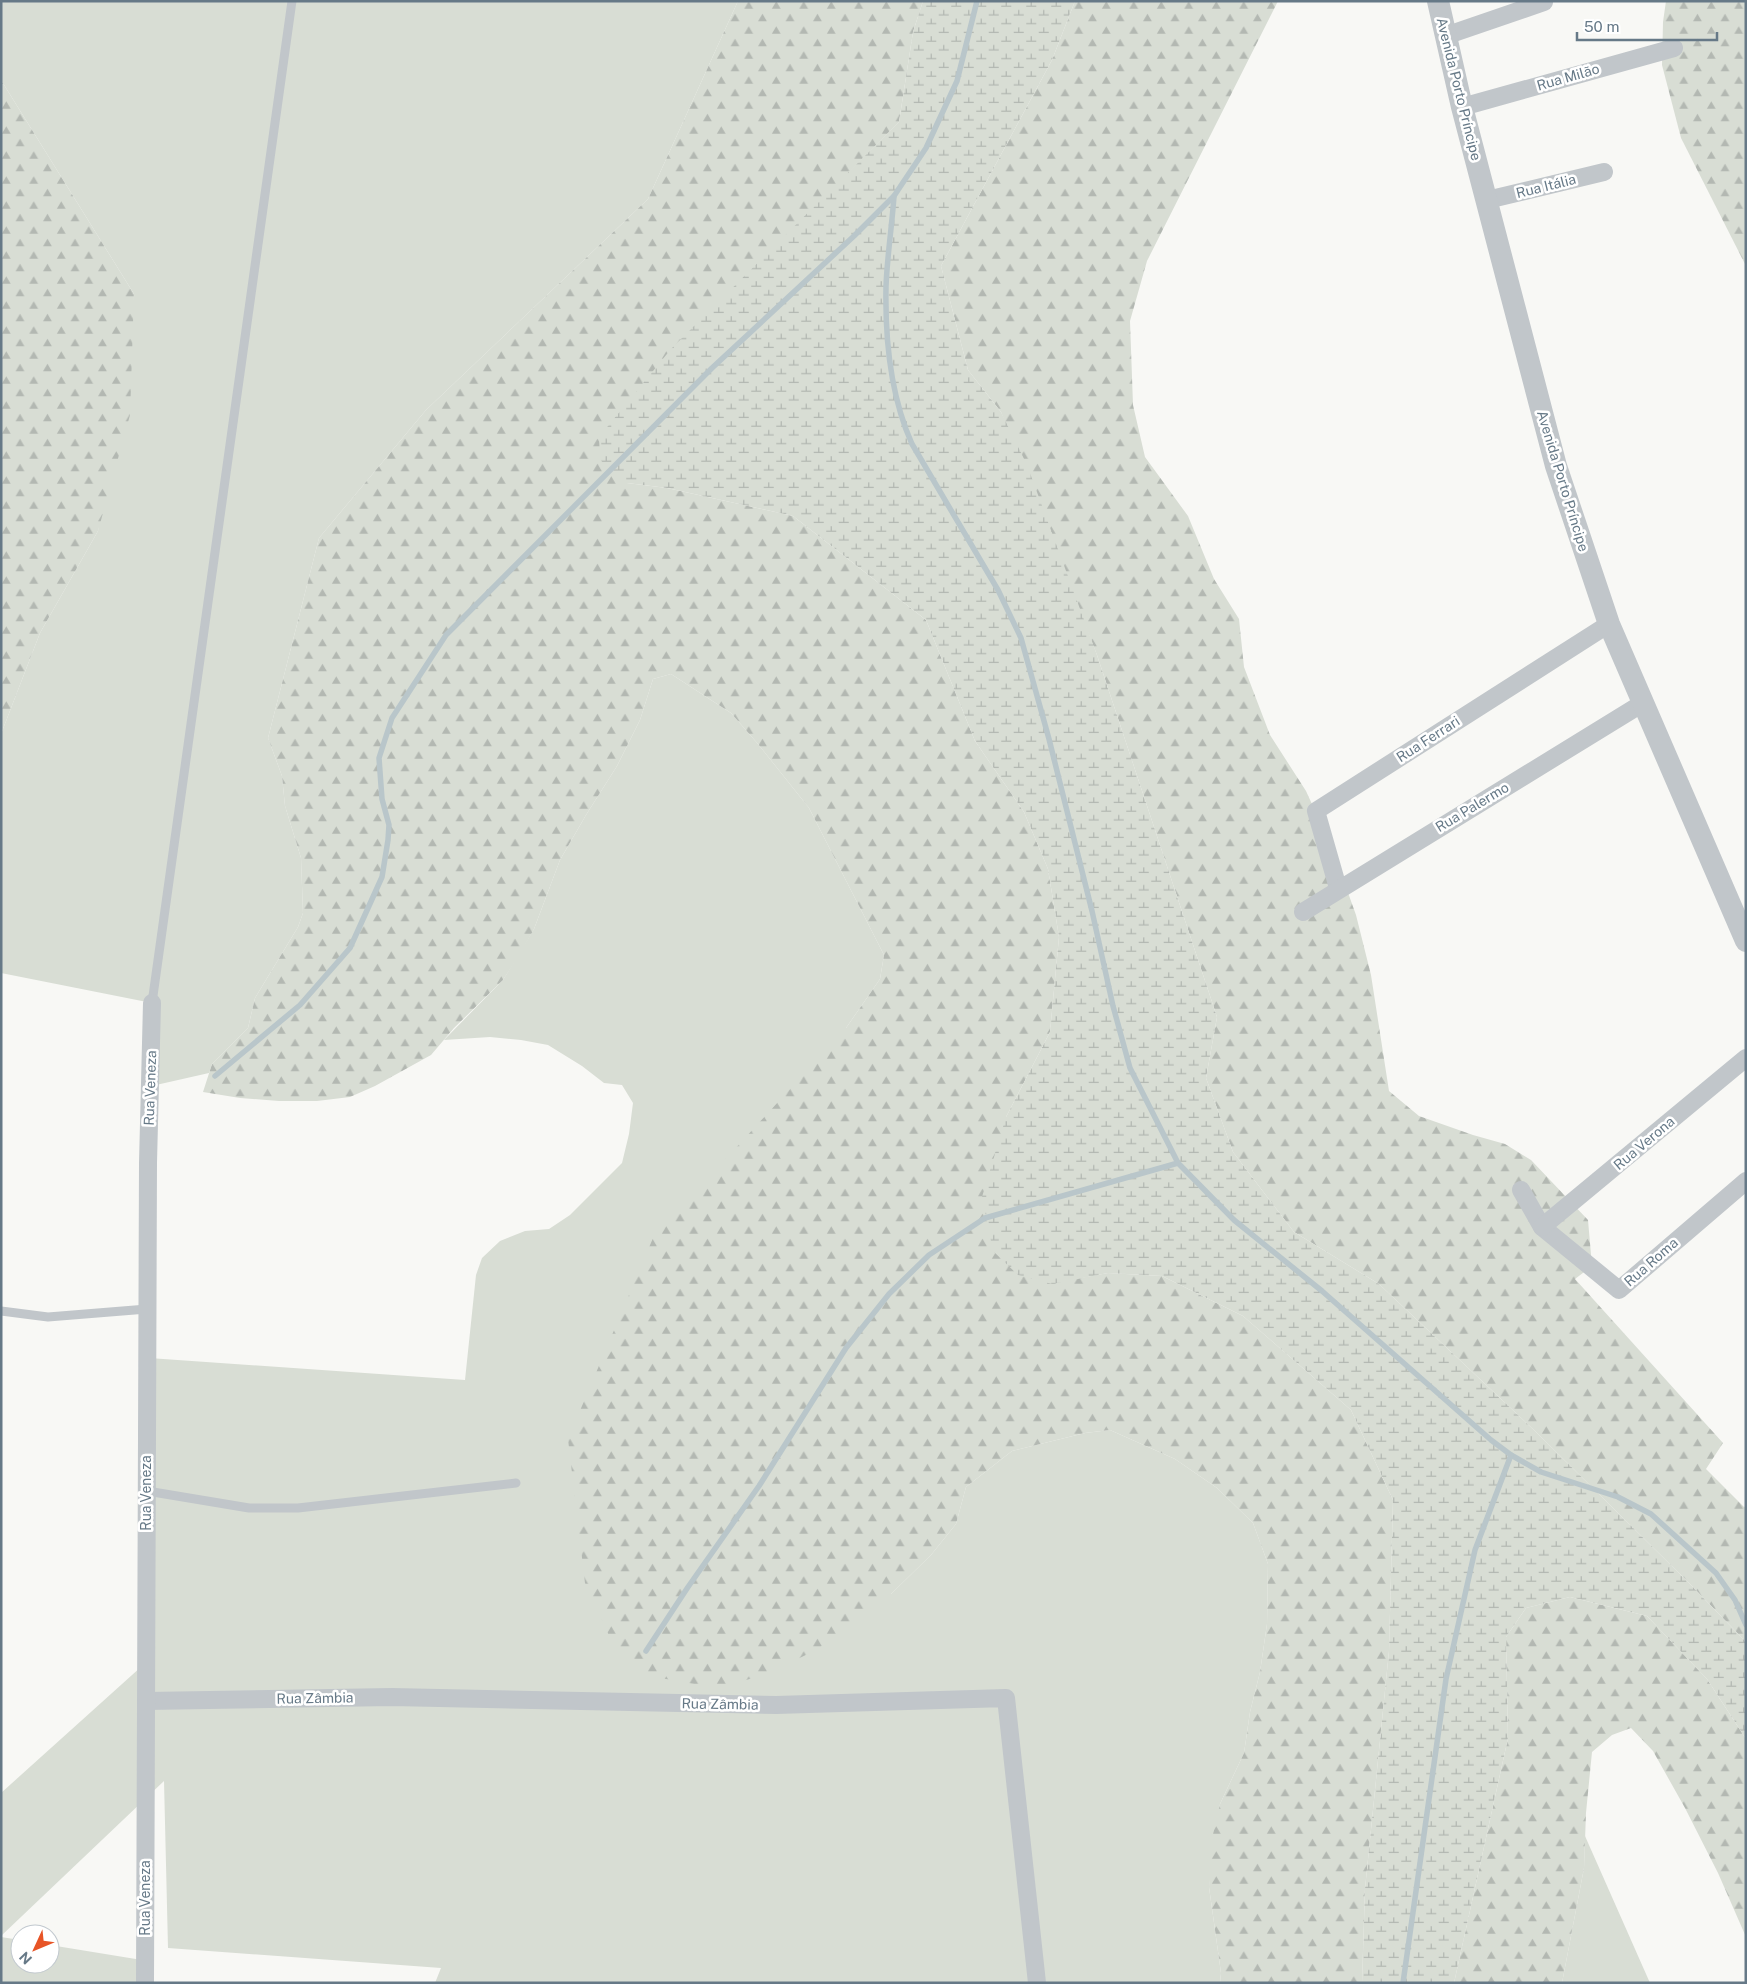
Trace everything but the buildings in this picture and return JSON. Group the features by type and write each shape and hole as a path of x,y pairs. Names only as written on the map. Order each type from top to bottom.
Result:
{"street":[{"name":"Avenida Porto Príncipe","path":"1438,1 1462,107 1556,466 1609,624 1746,941"},
{"path":"1445,36 1544,2"},
{"name":"Rua Milão","path":"1462,107 1674,48"},
{"name":"Rua Itália","path":"1487,200 1604,172"},
{"name":"Rua Ferrari","path":"1338,888 1316,811 1609,624"},
{"name":"Rua Palermo","path":"1302,912 1338,888 1642,702"},
{"name":"Rua Veneza","path":"145,1983 148,1163 152,1004"},
{"name":"Rua Verona","path":"1542,1227 1746,1058"},
{"name":"Rua Roma","path":"1521,1190 1542,1227 1619,1290 1746,1181"},
{"name":"Rua Zâmbia","path":"146,1700 392,1697 776,1705 1006,1698 1037,1983"}],"lane":[{"path":"152,1004 292,1"},
{"path":"1,1311 48,1317 147,1309"},
{"path":"146,1491 249,1508 298,1508 516,1484"}],"green space":[{"path":"1,1 738,1 648,199 426,410 319,538 268,738 282,776 285,806 301,858 303,913 298,927 255,998 248,1028 212,1064 209,1073 156,1085 152,1003 1,973 1,734 40,633 98,531 134,294 1,80"},
{"path":"738,1 923,1 913,32 899,122 829,193 627,483 667,488 793,516 926,620 975,741 1024,812 1048,869 1059,937 1050,1032 1006,1117 1052,1283 1108,1273 1162,1276 1243,1316 1351,1410 1393,1500 1389,1651 1365,1889 1362,1983 1220,1983 1221,1973 1209,1887 1211,1843 1220,1804 1244,1753 1250,1712 1260,1672 1267,1624 1268,1564 1253,1523 1217,1488 1175,1459 1110,1430 1085,1433 1012,1451 966,1487 956,1524 931,1555 891,1594 856,1623 816,1650 771,1672 734,1684 700,1685 638,1674 616,1651 585,1583 568,1439 653,1238 846,1028 880,979 884,955 809,808 731,713 671,674 653,679 640,720 617,766 560,860 534,929 520,954 503,980 454,1028 431,1055 375,1086 350,1097 317,1101 279,1101 240,1098 203,1092 212,1064 248,1028 255,998 298,927 303,913 301,858 285,806 282,776 268,738 319,538 426,410 648,199"},
{"path":"923,1 1075,1 1052,60 941,266 968,370 1001,412 1027,465 1097,655 1217,1017 1206,1078 1233,1152 1294,1232 1379,1284 1535,1431 1746,1642 1746,1739 1707,1679 1647,1616 1570,1597 1526,1608 1506,1637 1508,1738 1454,1983 1362,1983 1365,1889 1389,1651 1393,1500 1351,1410 1243,1316 1162,1276 1108,1273 1052,1284 1018,1275 993,1251 982,1197 1006,1117 1050,1032 1059,937 1048,869 1024,812 975,741 926,620 793,516 667,488 627,483 600,460 599,437 671,349 899,122 913,32"},
{"path":"1075,1 1278,1 1147,261 1130,321 1133,405 1145,457 1188,516 1214,579 1239,619 1244,667 1270,735 1306,791 1332,848 1356,915 1371,975 1389,1091 1419,1116 1505,1144 1531,1160 1588,1220 1592,1266 1575,1279 1723,1443 1706,1469 1744,1507 1746,1506 1746,1642 1535,1431 1379,1284 1294,1232 1233,1152 1206,1078 1217,1017 1097,655 1001,412 968,370 941,266 1052,60"},
{"path":"1666,1 1746,1 1746,266 1681,138 1662,65 1663,22"},
{"path":"1,80 134,294 130,415 98,531 40,633 1,734"},
{"path":"671,674 731,713 758,744 809,808 884,955 880,979 846,1028 891,1594 931,1555 956,1524 966,1487 1012,1451 1085,1433 1110,1430 1175,1459 1217,1488 1253,1523 1268,1564 1267,1624 1260,1672 1250,1712 1244,1753 1220,1804 1209,1887 1221,1973 1220,1983 435,1983 441,1968 168,1948 164,1781 14,1924 10,1924 10,1927 1,1936 1,1793 152,1657 149,1358 465,1380 476,1275 482,1258 500,1241 525,1231 549,1229 570,1215 622,1163 629,1134 633,1103 622,1085 604,1083 582,1066 548,1045 490,1037 444,1040 503,980 534,929 560,860 617,766 640,720 653,679"},
{"path":"1570,1597 1647,1616 1707,1679 1746,1739 1746,1937 1718,1873 1685,1808 1653,1751 1631,1728 1612,1735 1592,1752 1586,1813 1584,1868 1562,1983 1454,1983 1508,1738 1506,1637 1526,1608"},
{"path":"1585,1836 1650,1983 1562,1983 1584,1868"},
{"path":"1,1937 10,1938 10,1974 60,1974 60,1947 148,1961 147,1983 1,1983"}],"waterway":[{"path":"215,1076 300,1005 350,948 382,877 388,840 389,825 382,799 379,758 392,718 446,635 712,368 854,236 894,196 926,148 957,81 977,1"},
{"path":"894,196 886,306 888,347 899,407 912,444 998,590 1021,638 1049,739 1092,911 1113,1006 1130,1068 1178,1163 1234,1220 1322,1291 1491,1440 1511,1455 1541,1472 1618,1497 1651,1514 1716,1573 1735,1600 1746,1625"},
{"path":"646,1651 688,1587 759,1486 846,1348 889,1294 929,1255 985,1218 1178,1163"},
{"path":"1403,1983 1446,1679 1475,1550 1511,1455"}]}
